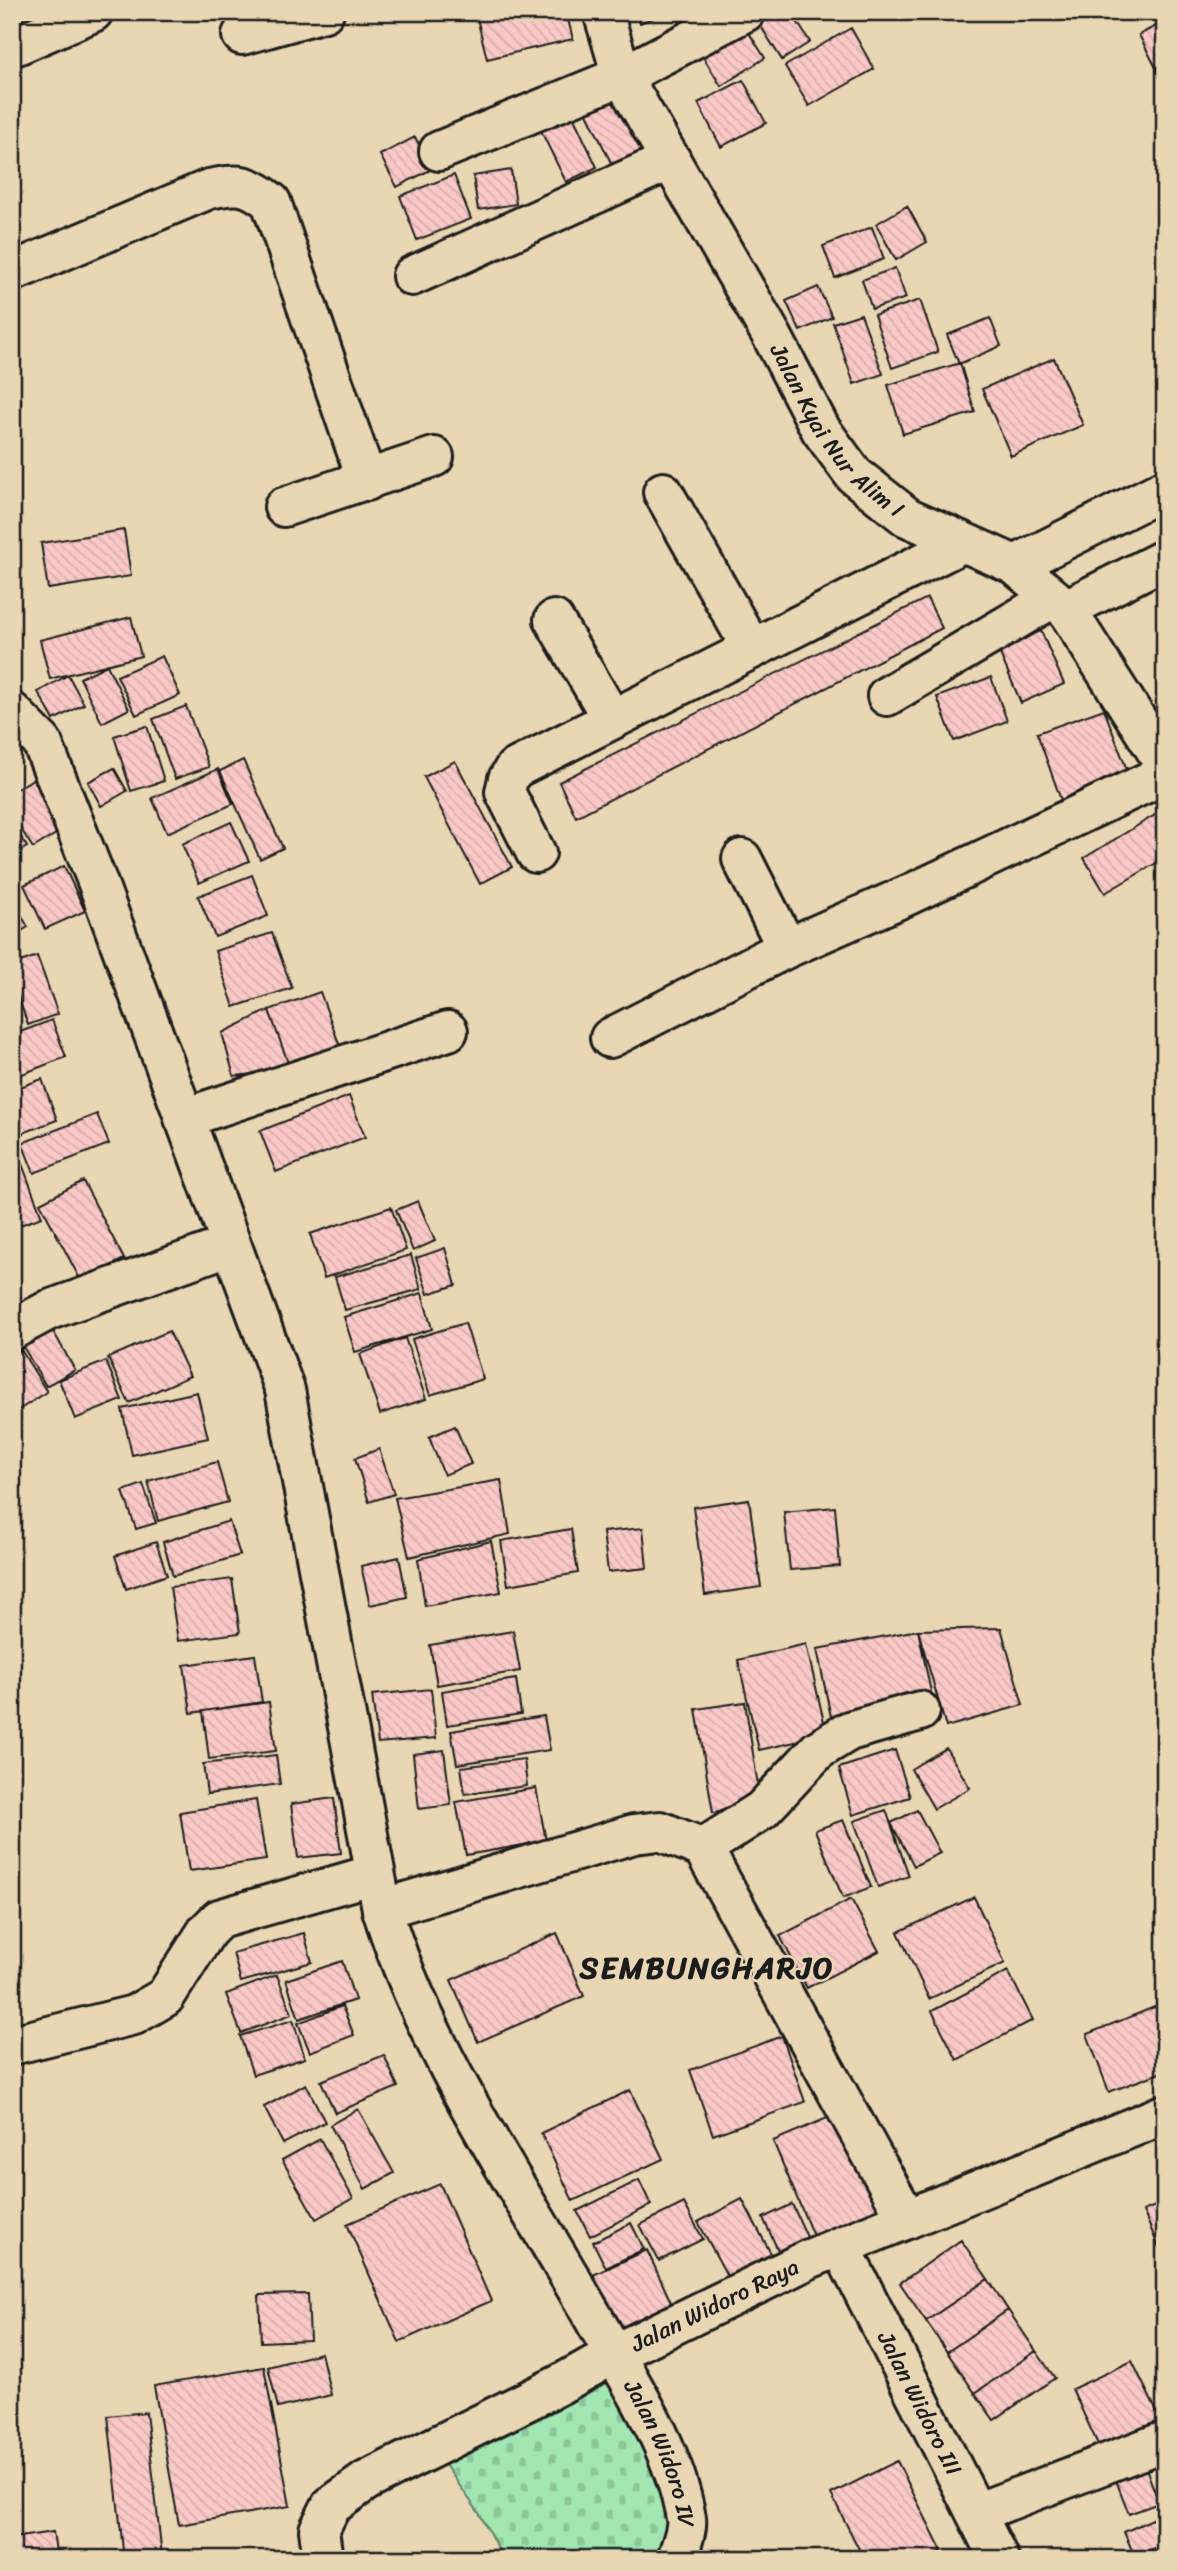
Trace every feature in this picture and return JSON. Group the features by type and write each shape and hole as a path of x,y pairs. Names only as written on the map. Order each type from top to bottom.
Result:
{"street":[{"path":"12,47 93,12"},
{"path":"242,35 324,12"},
{"name":"Jalan Kyai Nur Alim I","path":"603,12 622,76 772,336 821,430 854,475 907,517 1014,565 1059,603 1165,764"},
{"path":"439,151 622,76 745,12"},
{"path":"412,276 671,160"},
{"path":"12,272 209,189 234,184 252,187 271,202 367,481"},
{"path":"284,508 434,457"},
{"path":"1014,565 1165,489"},
{"path":"663,492 752,649"},
{"path":"536,853 505,792 514,769 962,543"},
{"path":"887,696 1059,603 1165,559"},
{"path":"554,620 612,719"},
{"name":"Jalan Widoro IV","path":"12,712 42,742 285,1390 378,1891 394,1950 433,2034 665,2445 687,2521 677,2559"},
{"path":"610,1038 787,947 908,895 1165,774"},
{"path":"742,859 787,947"},
{"path":"184,1118 448,1031"},
{"path":"12,1330 49,1310 231,1245"},
{"path":"703,1847 762,1810 818,1750 849,1731 919,1711"},
{"path":"12,2045 134,2015 151,2007 174,1986 207,1931 231,1914 378,1891 634,1834 660,1831 703,1847 907,2219"},
{"name":"Jalan Widoro Raya","path":"323,2559 319,2530 331,2507 366,2481 559,2385 614,2354 841,2247 1165,2114"},
{"name":"Jalan Widoro III","path":"841,2247 999,2559"},
{"path":"976,2513 1165,2441"}],"green space":[{"path":"609,2370 671,2507 663,2559 503,2559 481,2516 441,2459"}],"building":[{"path":"566,12 573,39 487,59 476,14"},
{"path":"636,12 669,12 640,23"},
{"path":"763,12 791,12 810,42 782,60 755,17"},
{"path":"741,20 765,58 721,86 697,47"},
{"path":"1165,21 1165,85 1139,35"},
{"path":"851,28 874,69 809,106 785,66"},
{"path":"743,80 766,123 721,147 698,103"},
{"path":"620,82 653,148 613,167 581,101"},
{"path":"571,112 597,167 566,182 539,127"},
{"path":"415,137 432,169 397,187 380,155"},
{"path":"511,170 516,204 478,210 473,176"},
{"path":"454,175 471,219 417,240 400,196"},
{"path":"907,206 927,242 896,260 876,224"},
{"path":"872,227 884,259 835,278 823,246"},
{"path":"895,268 906,298 872,309 862,280"},
{"path":"818,287 832,317 800,331 786,301"},
{"path":"920,300 938,352 892,368 874,315"},
{"path":"861,314 883,374 854,384 833,323"},
{"path":"990,318 1001,346 959,364 947,335"},
{"path":"1054,358 1083,425 1011,456 982,389"},
{"path":"960,363 975,412 903,434 888,385"},
{"path":"12,400 21,400 14,476 12,475"},
{"path":"124,530 131,576 48,589 41,543"},
{"path":"927,598 942,628 576,817 559,782"},
{"path":"131,617 141,656 50,679 40,640"},
{"path":"1041,631 1064,684 1021,703 998,649"},
{"path":"162,656 180,695 136,715 117,676"},
{"path":"107,665 129,709 102,723 80,678"},
{"path":"68,675 84,704 54,720 38,692"},
{"path":"991,677 1007,721 954,741 937,697"},
{"path":"186,706 209,767 175,779 153,719"},
{"path":"1104,709 1133,786 1065,811 1037,733"},
{"path":"147,726 164,781 131,791 114,736"},
{"path":"243,760 283,848 260,859 220,771"},
{"path":"455,761 512,867 480,884 424,777"},
{"path":"114,768 127,791 101,806 88,782"},
{"path":"218,769 233,804 167,833 152,798"},
{"path":"33,779 64,829 33,848 12,815 12,792"},
{"path":"1165,809 1165,858 1105,893 1084,858"},
{"path":"231,822 249,861 199,883 182,844"},
{"path":"12,823 27,847 12,856"},
{"path":"64,866 85,911 45,929 24,885"},
{"path":"252,875 268,916 215,937 198,896"},
{"path":"12,900 28,927 12,937"},
{"path":"272,933 292,988 234,1007 215,951"},
{"path":"37,956 58,1014 28,1025 12,979 12,965"},
{"path":"320,992 342,1052 291,1071 269,1010"},
{"path":"269,1010 291,1071 234,1076 222,1033"},
{"path":"52,1020 66,1057 12,1078 12,1035"},
{"path":"42,1079 57,1120 15,1136 12,1090"},
{"path":"349,1096 365,1137 276,1172 260,1131"},
{"path":"97,1114 109,1144 34,1173 22,1143"},
{"path":"16,1148 42,1217 12,1228 12,1150"},
{"path":"83,1181 124,1259 81,1281 40,1203"},
{"path":"418,1201 435,1241 413,1251 396,1210"},
{"path":"391,1207 406,1250 324,1278 310,1234"},
{"path":"445,1248 456,1285 428,1294 416,1258"},
{"path":"411,1255 421,1289 345,1310 335,1277"},
{"path":"422,1293 432,1329 355,1352 344,1317"},
{"path":"48,1322 75,1370 46,1386 18,1338"},
{"path":"465,1323 483,1379 430,1395 412,1339"},
{"path":"169,1331 190,1376 129,1403 108,1358"},
{"path":"405,1338 426,1399 380,1414 360,1354"},
{"path":"21,1350 47,1392 12,1414 12,1355"},
{"path":"106,1361 122,1400 75,1419 59,1380"},
{"path":"197,1392 208,1438 132,1455 122,1409"},
{"path":"455,1426 471,1464 444,1475 429,1437"},
{"path":"379,1449 394,1494 369,1502 355,1458"},
{"path":"217,1462 228,1502 158,1521 148,1481"},
{"path":"501,1480 510,1534 409,1557 395,1498"},
{"path":"143,1484 156,1523 136,1529 123,1491"},
{"path":"749,1499 761,1587 705,1595 693,1507"},
{"path":"835,1507 840,1566 790,1570 784,1512"},
{"path":"229,1521 240,1555 173,1576 163,1542"},
{"path":"643,1528 647,1568 608,1572 603,1532"},
{"path":"571,1529 578,1573 508,1585 501,1541"},
{"path":"491,1541 501,1592 425,1606 418,1559"},
{"path":"156,1542 167,1575 126,1589 115,1556"},
{"path":"399,1557 407,1597 370,1605 361,1566"},
{"path":"232,1579 240,1633 178,1641 170,1587"},
{"path":"1001,1628 1023,1705 946,1727 918,1630"},
{"path":"918,1630 932,1697 831,1717 817,1649"},
{"path":"513,1631 520,1671 437,1685 430,1645"},
{"path":"806,1644 827,1735 759,1750 738,1660"},
{"path":"255,1655 262,1702 191,1713 184,1665"},
{"path":"516,1679 521,1714 447,1725 442,1691"},
{"path":"431,1689 436,1738 378,1743 372,1695"},
{"path":"269,1702 276,1751 209,1759 203,1711"},
{"path":"745,1702 761,1805 713,1813 696,1709"},
{"path":"544,1716 550,1750 457,1764 451,1731"},
{"path":"946,1748 970,1788 934,1809 911,1769"},
{"path":"444,1750 451,1805 419,1809 413,1754"},
{"path":"895,1750 910,1797 853,1815 839,1768"},
{"path":"276,1755 280,1784 207,1794 203,1764"},
{"path":"524,1759 527,1786 465,1794 461,1767"},
{"path":"536,1788 546,1841 466,1855 456,1802"},
{"path":"334,1798 341,1853 298,1858 291,1804"},
{"path":"256,1800 266,1860 189,1871 180,1812"},
{"path":"886,1810 909,1876 878,1887 854,1821"},
{"path":"917,1810 940,1853 914,1866 891,1823"},
{"path":"843,1820 871,1887 843,1898 815,1830"},
{"path":"974,1897 1005,1963 929,1999 898,1932"},
{"path":"851,1899 879,1951 807,1988 780,1936"},
{"path":"304,1933 312,1962 241,1982 233,1953"},
{"path":"557,1933 584,1996 478,2042 451,1980"},
{"path":"342,1961 355,2000 299,2019 286,1980"},
{"path":"1008,1971 1033,2020 957,2060 932,2011"},
{"path":"277,1975 292,2014 241,2033 226,1994"},
{"path":"1162,2004 1165,2013 1165,2071 1109,2092 1087,2034"},
{"path":"342,2006 354,2035 310,2052 298,2023"},
{"path":"293,2020 305,2058 253,2075 240,2036"},
{"path":"782,2036 805,2102 713,2135 690,2070"},
{"path":"384,2055 398,2087 335,2113 321,2081"},
{"path":"306,2084 325,2122 283,2144 264,2107"},
{"path":"630,2090 663,2159 573,2201 541,2133"},
{"path":"358,2109 394,2173 365,2189 330,2125"},
{"path":"839,2113 882,2215 816,2243 773,2141"},
{"path":"320,2139 353,2198 316,2219 282,2160"},
{"path":"639,2180 651,2205 590,2236 577,2211"},
{"path":"440,2184 491,2301 399,2342 347,2224"},
{"path":"742,2199 777,2265 733,2287 698,2222"},
{"path":"1165,2202 1165,2261 1143,2211"},
{"path":"684,2203 703,2239 659,2261 640,2225"},
{"path":"792,2204 812,2248 783,2261 763,2218"},
{"path":"631,2223 644,2249 606,2268 593,2242"},
{"path":"961,2240 988,2279 926,2321 900,2283"},
{"path":"647,2250 675,2311 620,2335 593,2275"},
{"path":"988,2279 1008,2310 947,2352 926,2321"},
{"path":"308,2294 310,2340 261,2342 259,2295"},
{"path":"1008,2310 1036,2351 975,2393 947,2352"},
{"path":"1036,2351 1055,2378 994,2420 975,2393"},
{"path":"321,2353 331,2395 278,2408 268,2367"},
{"path":"1132,2361 1163,2424 1102,2453 1072,2389"},
{"path":"264,2367 290,2506 179,2525 154,2386"},
{"path":"146,2412 162,2556 124,2559 108,2416"},
{"path":"897,2461 942,2551 926,2559 864,2559 831,2494"},
{"path":"1144,2463 1159,2503 1129,2514 1114,2475"},
{"path":"1159,2516 1165,2527 1165,2543 1135,2557 1124,2532"},
{"path":"53,2532 57,2559 12,2559 12,2538"}],"district":[{"name":"SEMBUNGHARJO","path":"707,1968"}]}
